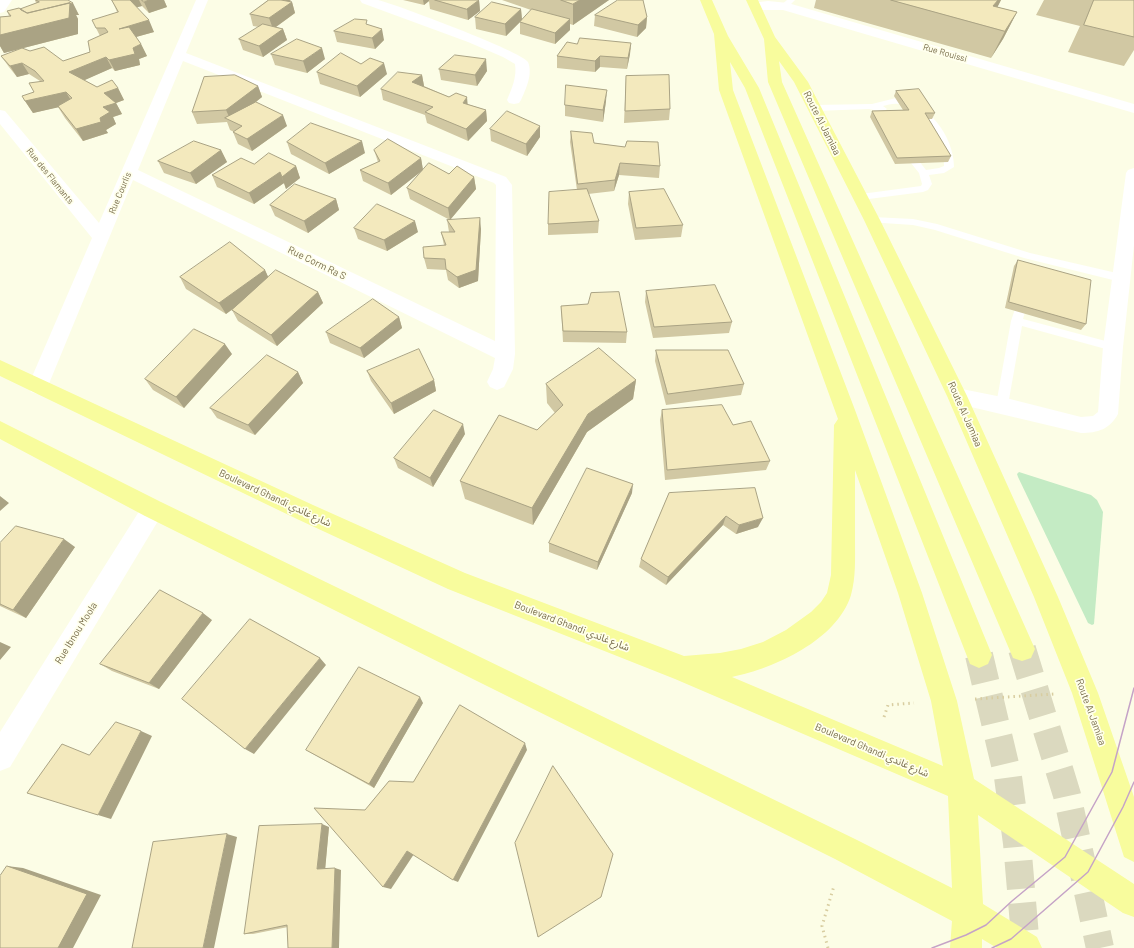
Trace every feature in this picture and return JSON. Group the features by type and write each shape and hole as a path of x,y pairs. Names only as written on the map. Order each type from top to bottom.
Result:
{"main road":[{"path":"706,0 721,34 752,88 979,655"},
{"name":"Route Al Jamiaa","path":"754,3 769,37 801,82 861,197 957,396 1046,597 1085,692 1123,807 1134,847"},
{"path":"721,34 726,90 845,410 910,593 944,701 962,788 968,913 966,948"},
{"path":"769,37 775,82 1022,649"},
{"name":"Boulevard Ghandi شارع غاندي","path":"0,367 305,512 450,578 681,668 962,788 1134,902"},
{"path":"681,668 715,666 741,662 766,653 799,636 824,618 837,599 843,575 845,410"},
{"path":"0,429 153,509 845,849 968,913 1026,948"}],"street":[{"path":"0,9 6,0"},
{"name":"Rue Courlis","path":"38,386 202,0"},
{"path":"366,0 473,39 508,54 521,62 524,72 523,80 514,100"},
{"name":"Rue Rouissi","path":"754,3 768,5 788,3 1134,109"},
{"path":"179,54 500,180 504,186 505,354 503,369 497,382"},
{"name":"Rue des Flamants","path":"0,114 101,237"},
{"name":"Rue Corm Ra S","path":"128,172 505,354"},
{"path":"957,396 1002,405 1081,425 1094,425 1104,422 1108,414 1113,347 1134,173"},
{"name":"Rue Ibnou Moola","path":"0,757 153,509"}],"lane":[{"path":"815,108 874,106 897,101 915,106 931,122 942,140 950,160 950,167 941,171 924,173"},
{"path":"874,106 884,110 889,117"},
{"path":"861,197 920,190 925,188 927,184 924,173 916,163"},
{"path":"872,220 919,223 1028,256 1121,278"},
{"path":"1026,269 1028,256"},
{"path":"1002,405 1018,317 1113,347"}],"path":[{"path":"974,700 1058,694"},
{"path":"884,717 888,705 921,702"},
{"path":"828,948 822,926 834,886"}],"green space":[{"path":"1019,472 1091,495 1097,500 1103,512 1094,624 1092,625 1088,623 1018,477 1017,474"}],"building":[{"path":"36,0 68,0 73,3 27,13 20,9 39,2"},
{"path":"112,0 130,0 149,20 119,29 129,27 141,44 133,48 135,54 109,60 106,57 69,72 97,87 112,80 118,88 104,93 116,103 103,107 110,112 100,118 101,122 76,129 58,106 72,98 66,92 25,101 22,96 34,92 29,83 44,81 35,71 22,63 10,66 1,56 22,48 30,51 44,47 63,61 90,52 88,41 108,32 105,28 96,28 92,20 118,12"},
{"path":"269,0 292,2 269,18 250,14"},
{"path":"435,0 479,0 467,9"},
{"path":"561,0 580,0 573,4"},
{"path":"618,0 643,0 647,17 638,25 595,15"},
{"path":"891,0 998,0 993,6 1017,12 1005,31"},
{"path":"1094,0 1134,0 1134,37 1084,25"},
{"path":"492,2 521,9 505,24 475,17"},
{"path":"70,3 69,18 0,35 0,17 11,16 7,11 19,8 27,13"},
{"path":"532,9 570,19 555,33 520,22"},
{"path":"355,19 367,20 366,24 382,29 372,38 334,31"},
{"path":"263,24 283,29 259,46 239,39"},
{"path":"580,38 631,43 628,58 600,56 595,61 557,56 567,42 577,44"},
{"path":"297,39 322,48 303,61 271,54"},
{"path":"341,53 361,64 370,58 384,63 357,86 317,72"},
{"path":"455,55 486,59 475,75 439,69"},
{"path":"398,72 422,75 412,82 449,97 456,93 467,97 463,103 486,110 466,129 425,112 433,107 381,89"},
{"path":"235,75 258,86 226,110 192,112 204,77"},
{"path":"669,75 670,109 625,111 626,76"},
{"path":"566,85 607,90 603,110 565,105"},
{"path":"919,89 935,113 925,113 951,156 897,158 872,111 909,110 896,91"},
{"path":"256,102 283,115 247,139 233,132 242,126 225,118"},
{"path":"507,111 540,126 526,144 490,129"},
{"path":"311,123 362,141 325,163 287,142"},
{"path":"571,131 592,133 594,143 625,147 627,141 658,142 660,166 620,163 615,180 578,184"},
{"path":"388,139 421,158 388,183 360,170 380,161 374,150"},
{"path":"194,141 221,150 190,173 158,161"},
{"path":"269,153 296,166 282,177 280,172 249,193 212,175 241,158 254,164"},
{"path":"429,163 449,174 457,166 474,177 448,208 407,188"},
{"path":"295,184 336,199 304,221 270,205"},
{"path":"587,189 599,221 548,224 549,192"},
{"path":"664,189 683,225 636,228 629,192"},
{"path":"377,204 415,221 384,240 354,228"},
{"path":"480,218 476,270 457,277 446,269 445,259 424,258 423,247 446,245 441,232 455,232 447,220"},
{"path":"230,242 265,270 219,303 180,277"},
{"path":"1018,260 1091,280 1086,324 1009,302"},
{"path":"276,270 318,292 271,335 232,310"},
{"path":"715,285 732,322 654,327 646,291"},
{"path":"619,292 627,332 563,331 561,306 588,304 591,293"},
{"path":"373,299 399,317 360,348 326,332"},
{"path":"194,329 225,344 176,397 145,379"},
{"path":"599,348 636,380 588,414 532,508 460,481 499,415 537,430 563,405 546,384"},
{"path":"419,349 434,380 391,403 367,371"},
{"path":"656,350 728,350 744,384 668,394"},
{"path":"267,355 298,372 248,425 210,408"},
{"path":"722,405 733,425 751,421 770,461 667,470 662,410"},
{"path":"434,410 463,424 430,478 394,458"},
{"path":"587,468 633,484 598,562 549,543"},
{"path":"755,488 763,518 739,525 726,516 668,577 641,559 669,493"},
{"path":"16,526 64,539 13,610 0,604 0,543"},
{"path":"160,590 203,613 149,683 100,664"},
{"path":"250,619 320,658 245,749 182,699"},
{"path":"359,667 420,697 369,784 306,750"},
{"path":"460,705 525,743 453,880 407,851 383,887 314,808 365,810 389,781 413,782"},
{"path":"116,722 141,731 98,815 27,793 62,744 89,755"},
{"path":"553,766 613,854 601,897 538,937 515,843"},
{"path":"322,824 317,869 335,868 332,948 288,948 287,925 244,934 259,826"},
{"path":"227,834 203,948 132,948 153,842"},
{"path":"7,866 87,894 58,948 0,948 0,876"}],"tunnel":[{"path":"1022,649 1067,795 1100,948"},
{"path":"979,655 1008,777 1017,843 1026,948"}],"tram line":[{"path":"932,948 966,935 986,925 1012,901 1065,857 1112,772 1134,688"},
{"path":"992,948 1011,939 1088,872 1123,807 1134,782"}]}
